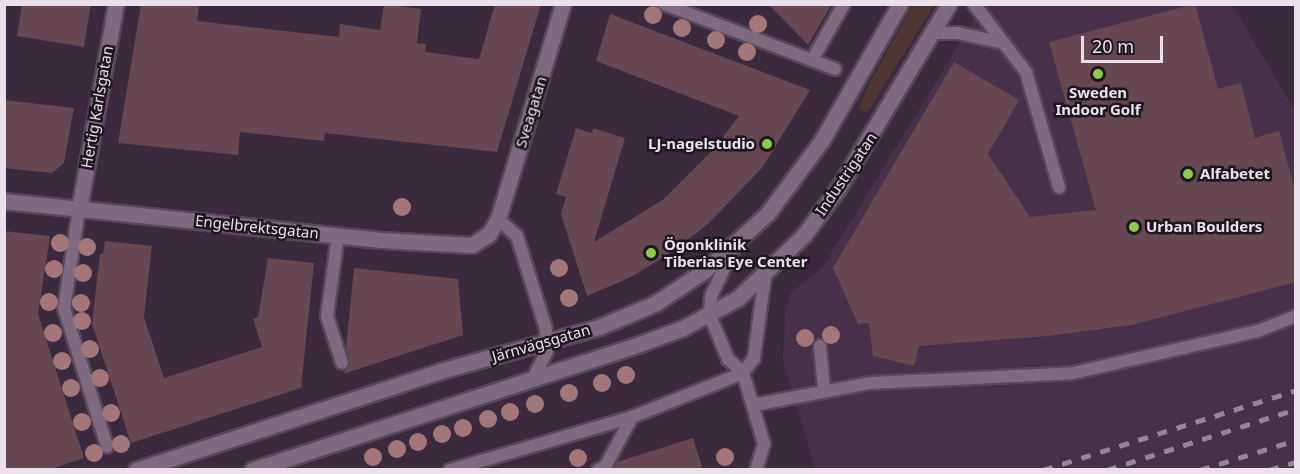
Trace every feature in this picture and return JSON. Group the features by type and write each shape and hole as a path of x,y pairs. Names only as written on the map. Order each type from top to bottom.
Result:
{"main road":[{"name":"Hertig Karlsgatan","path":"79,209 116,4"},
{"name":"Sveagatan","path":"498,219 563,4"},
{"name":"Järnvägsgatan","path":"136,470 440,371 599,327 656,303 735,245 795,179 900,4"},
{"name":"Industrigatan","path":"710,316 765,276 804,235 839,187 949,4"},
{"name":"Engelbrektsgatan","path":"4,201 460,247 481,241 498,219"},
{"name":"Järnvägsgatan","path":"252,470 652,339 710,316"}],"lane":[{"path":"664,4 835,69"},
{"path":"812,60 844,4"},
{"path":"974,4 1026,72 1059,187"},
{"path":"932,33 958,33 1003,43"},
{"path":"79,209 64,308 107,446"},
{"path":"498,219 517,237 548,342 544,359 533,379"},
{"path":"338,236 327,316 342,363"},
{"path":"735,245 717,278 710,316 728,359 743,372 753,405 764,444 756,470"},
{"path":"450,470 632,417 743,372 754,358 765,276"},
{"path":"753,405 824,390 871,384 1073,373 1258,331 1296,316"},
{"path":"820,346 824,390"},
{"path":"598,470 605,468 632,417"}],"shaded area":[{"path":"913,5 934,5 867,113 859,108 868,86"},
{"path":"983,5 1233,5 1295,111 1295,469 815,469 783,361 785,312 791,292 822,268"}],"building":[{"path":"22,4 91,4 84,47 17,36"},
{"path":"141,4 199,4 197,21 339,37 340,24 380,30 384,4 421,9 417,43 426,44 425,52 479,59 495,4 541,4 497,152 325,133 324,141 240,132 238,155 118,143"},
{"path":"768,4 832,4 808,45"},
{"name":"Alfabetet","path":"1195,4 1218,89 1241,83 1255,138 1279,131 1296,194 1296,282 1132,325 1048,336 919,346 914,366 873,356 869,323 858,324 833,268 954,62 1019,100 988,154 1030,217 1096,210 1049,42"},
{"path":"610,14 810,90 762,168 709,223 675,250 631,277 587,296 561,214 566,197 556,194 576,128 592,133 593,128 625,138 594,242 664,199 713,150 739,116 596,61"},
{"path":"4,100 74,108 64,163 52,173 4,168"},
{"path":"4,231 50,236 38,314 84,458 49,470 4,470"},
{"path":"105,241 152,246 144,317 164,378 262,347 253,319 258,317 268,258 314,263 301,388 131,443 92,324 100,254 103,254"},
{"path":"354,268 458,279 463,335 343,374 350,364 346,348"},
{"path":"693,438 703,470 613,470 617,462"}],"railway":[{"path":"1043,470 1296,390"},
{"path":"1107,470 1296,409"},
{"path":"1200,470 1296,440"},
{"path":"1269,470 1296,462"}],"place":[{"name":"Sweden Indoor Golf","path":"1098,74"},
{"name":"LJ-nagelstudio","path":"767,144"},
{"name":"Alfabetet","path":"1188,174"},
{"name":"Urban Boulders","path":"1134,227"},
{"name":"Ögonklinik Tiberias Eye Center","path":"651,253"}]}
